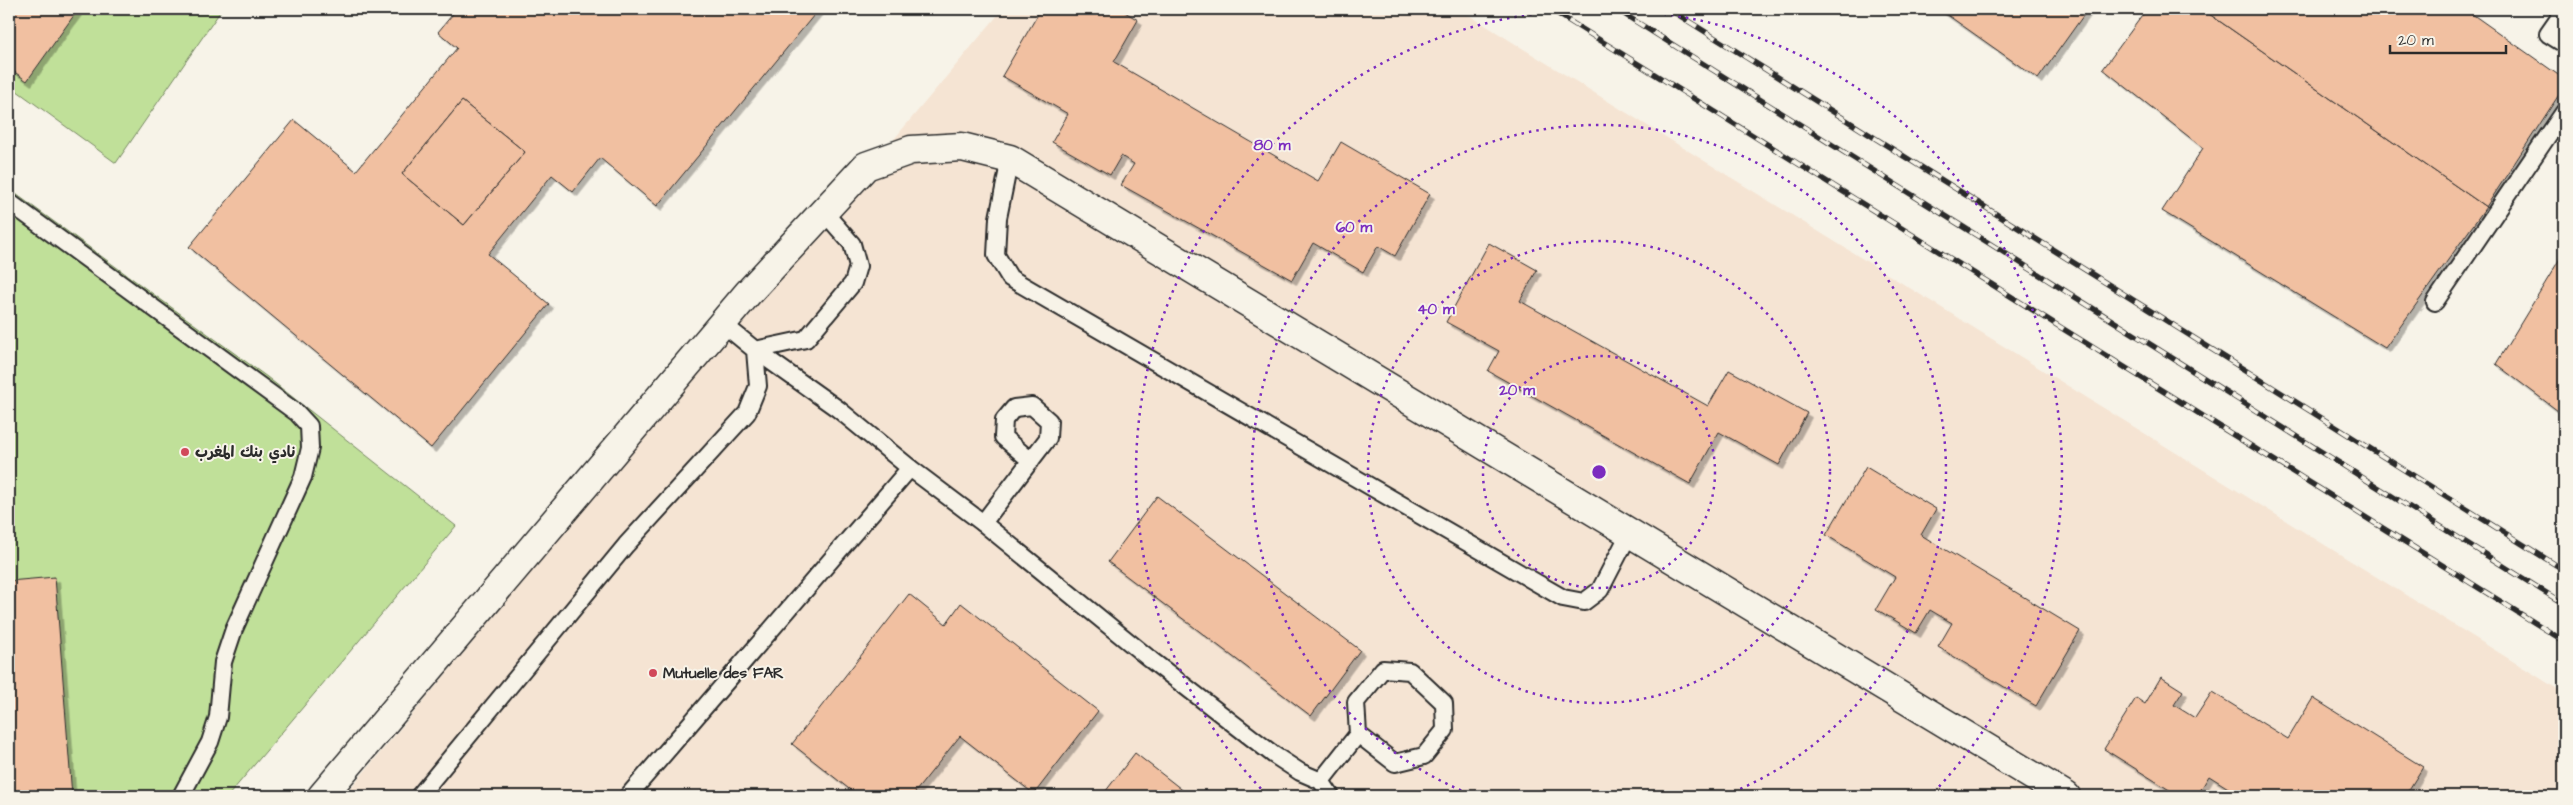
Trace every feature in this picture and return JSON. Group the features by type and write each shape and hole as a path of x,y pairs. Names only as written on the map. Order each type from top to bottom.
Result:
{"street":[{"path":"322,796 722,323 866,166 911,150 962,147 1010,158 2066,796"}],"lane":[{"path":"2548,34 2564,11"},
{"path":"2548,34 2564,44"},
{"path":"2548,34 2564,49"},
{"path":"2435,302 2564,112"},
{"path":"1010,158 998,218 996,255 1010,278 1563,598 1584,602 1600,590 1630,532"},
{"path":"9,202 297,413 309,426 310,448 303,476 234,629 223,662 218,717 210,742 180,796"},
{"path":"755,350 806,339 853,283 858,266 852,244 823,211"},
{"path":"722,323 755,350 838,409 910,468 983,523 1151,660 1274,755 1300,772 1321,781 1331,796"},
{"path":"419,796 626,545 746,413 758,386 755,350"},
{"path":"983,523 1031,461"},
{"path":"628,796 910,468"},
{"path":"1321,781 1358,734 1356,702 1383,669 1410,671 1444,703 1445,730 1424,756 1396,763 1358,734"}],"shaded area":[{"path":"1003,9 1459,9 2564,693 2564,796 344,796"}],"green space":[{"path":"9,9 222,9 116,163 9,85"},
{"name":"نادي بنك المغرب","path":"9,189 267,377 456,526 228,796 9,796"}],"building":[{"path":"9,9 74,9 77,11 27,81 9,68"},
{"path":"457,9 819,9 657,206 600,158 573,192 552,175 488,254 549,304 431,448 189,247 294,120 356,171 457,48 438,32","holes":["462,101 525,152 464,225 402,174"]},
{"path":"1041,9 1120,9 1138,20 1114,62 1318,181 1341,142 1430,194 1395,256 1378,246 1363,272 1313,243 1292,280 1121,185 1134,164 1121,156 1110,175 1052,142 1068,114 1002,76"},
{"path":"1939,9 2088,9 2038,79"},
{"path":"2147,9 2202,9 2486,207 2385,348 2162,211 2203,148 2103,69"},
{"path":"2202,9 2465,9 2564,79 2564,87 2486,207"},
{"path":"462,101 525,152 464,225 402,174"},
{"path":"1489,243 1537,270 1520,301 1708,406 1729,370 1807,413 1779,465 1719,432 1690,484 1488,371 1499,351 1446,322"},
{"path":"2564,252 2564,401 2558,411 2496,364"},
{"path":"1866,467 1936,509 1921,535 2080,631 2036,706 1938,647 1952,623 1930,610 1916,633 1876,609 1895,577 1826,535"},
{"path":"1157,496 1360,650 1311,716 1108,562"},
{"path":"55,577 72,796 9,796 9,581"},
{"path":"909,594 946,624 961,603 1098,711 1034,794 960,736 912,796 858,796 792,744"},
{"path":"2161,677 2183,691 2174,705 2195,718 2212,692 2288,739 2313,698 2423,767 2405,796 2241,796 2209,776 2197,796 2179,796 2104,749 2136,698 2145,704"},
{"path":"1135,753 1190,796 1102,796"}],"railway":[{"path":"1550,9 2564,641"},
{"path":"1616,9 2564,604"},
{"path":"1669,9 2564,570"}],"place":[{"name":"نادي بنك المغرب","path":"185,452"},
{"name":"Mutuelle des FAR","path":"653,673"}]}
